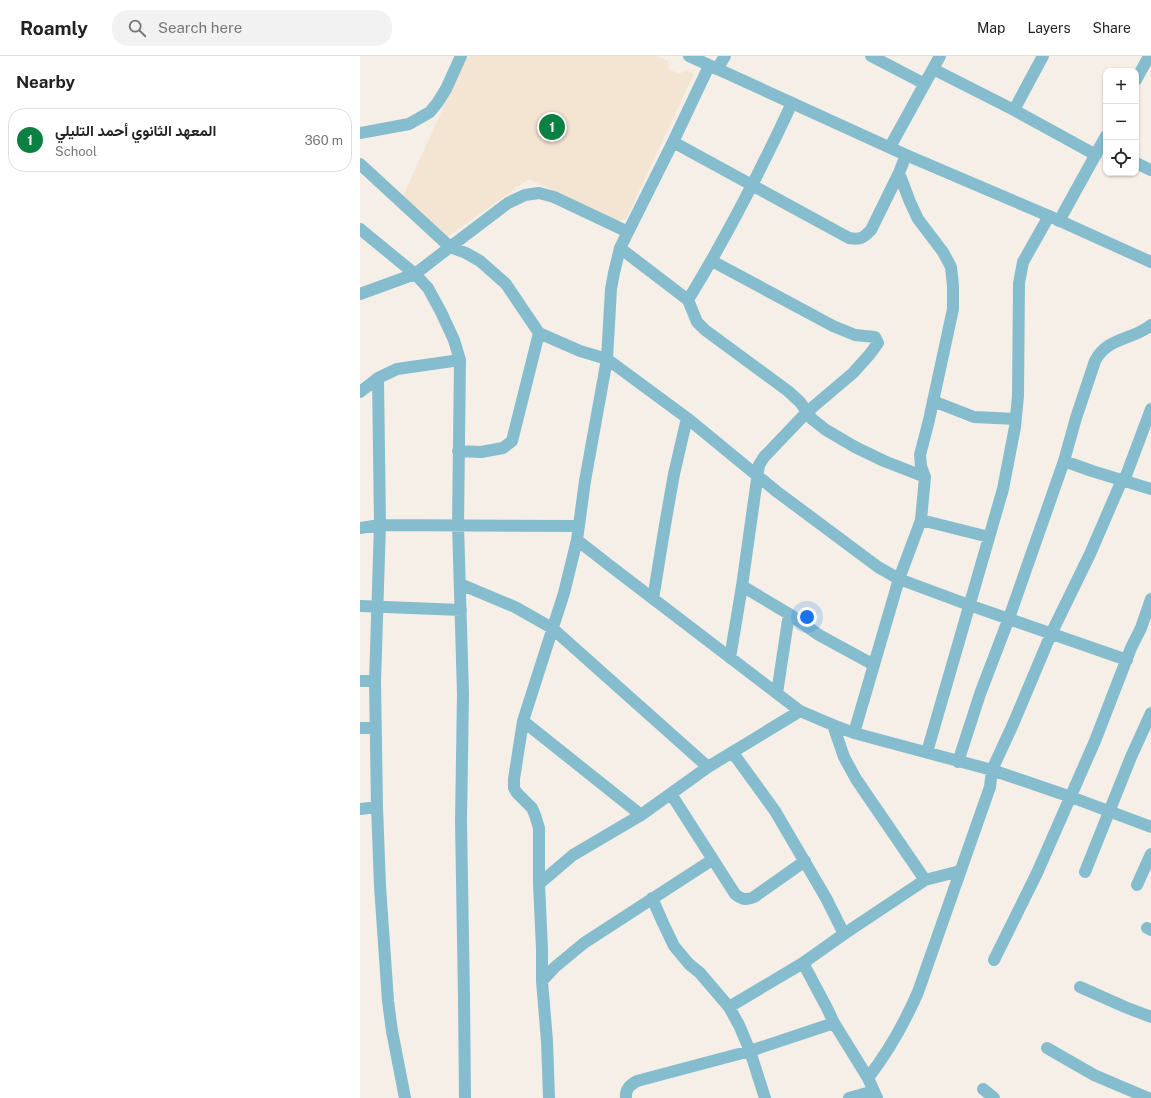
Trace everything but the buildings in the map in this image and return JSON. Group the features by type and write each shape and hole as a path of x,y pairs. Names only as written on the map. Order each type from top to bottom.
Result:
{"street":[{"path":"360,133 409,124 430,112 446,88 461,56"},
{"path":"689,56 906,155 1151,262"},
{"path":"549,1098 547,1042 542,981 539,828 538,821 532,808 517,793 514,784 523,721 564,593 577,540 585,481 607,359 612,289 614,272 620,248 673,142 713,67 725,56"},
{"path":"871,56 924,84"},
{"path":"890,147 940,56"},
{"path":"1014,110 1043,56"},
{"path":"1139,74 1147,58"},
{"path":"927,752 1003,489 1016,419 1018,396 1019,283 1022,262 1054,219 1102,146 1014,110 933,69"},
{"path":"688,300 712,261 767,157 792,103"},
{"path":"673,142 849,238 858,240 864,237 871,230 899,173 906,155"},
{"path":"360,164 450,247 466,253 480,262 506,284 539,333 580,350 607,359 687,418 757,476 878,567 899,579 1127,660"},
{"path":"1139,164 1151,170"},
{"path":"854,733 899,579 921,520 925,491 925,477 921,466 920,455 953,309 951,267 943,252 918,219 899,173"},
{"path":"360,294 415,274 508,203 526,195 539,193 554,197 628,232"},
{"path":"360,230 415,274 428,288 454,340 460,360 458,525 463,694 461,822 465,1098"},
{"path":"620,248 688,300 697,322 788,391 800,402 812,419 826,430 855,447 884,461 925,477"},
{"path":"712,261 833,326 855,336 875,337 878,343 853,373 807,412 764,457 759,465 730,658"},
{"path":"958,762 980,694 1009,618 1064,461 1076,418 1095,361 1099,353 1112,343 1151,325"},
{"path":"458,451 482,452 504,448 512,441 539,333"},
{"path":"360,392 378,378 397,369 460,360"},
{"path":"378,378 380,526 375,681 377,808 380,886 388,1001 392,1032 405,1098"},
{"path":"933,401 974,417 1016,419"},
{"path":"868,1078 909,1014 990,788 992,770 1051,634 1090,554 1123,480 1151,409"},
{"path":"653,599 674,474 687,418"},
{"path":"1064,461 1151,489"},
{"path":"921,520 988,537"},
{"path":"360,528 380,526 458,525 579,526"},
{"path":"577,540 800,710 854,733 992,770 1151,827"},
{"path":"460,584 515,607 552,628 708,767"},
{"path":"742,586 789,614 819,635 874,665"},
{"path":"994,960 1037,873 1095,741 1131,648 1141,628 1151,598"},
{"path":"360,606 461,610"},
{"path":"777,693 789,614"},
{"path":"360,681 375,681"},
{"path":"539,884 573,856 641,815 708,767 733,753 800,710"},
{"path":"1085,872 1131,756 1151,713"},
{"path":"523,721 641,815"},
{"path":"833,725 844,758 925,880"},
{"path":"360,728 375,728"},
{"path":"733,753 775,811 826,898 844,934"},
{"path":"670,794 712,860 735,894 740,898 749,899 754,897 805,861"},
{"path":"360,810 377,808"},
{"path":"1136,885 1151,854"},
{"path":"542,981 555,967 584,943 712,860"},
{"path":"728,1007 804,963 844,934 925,880 960,871"},
{"path":"652,898 674,946 689,964 700,973 728,1007 739,1025 750,1050 765,1098"},
{"path":"804,963 834,1023 868,1078 876,1094 849,1098"},
{"path":"1080,987 1151,1017"},
{"path":"626,1098 625,1096 630,1085 637,1081 750,1050 834,1023"},
{"path":"1047,1048 1094,1075 1148,1098"},
{"path":"983,1089 994,1098"}],"shaded area":[{"path":"467,56 657,56 668,61 669,69 679,74 686,70 694,74 626,219 617,221 529,179 447,237 402,198"}],"place":[{"name":"المعهد الثانوي أحمد التليلي","path":"552,127"}]}
